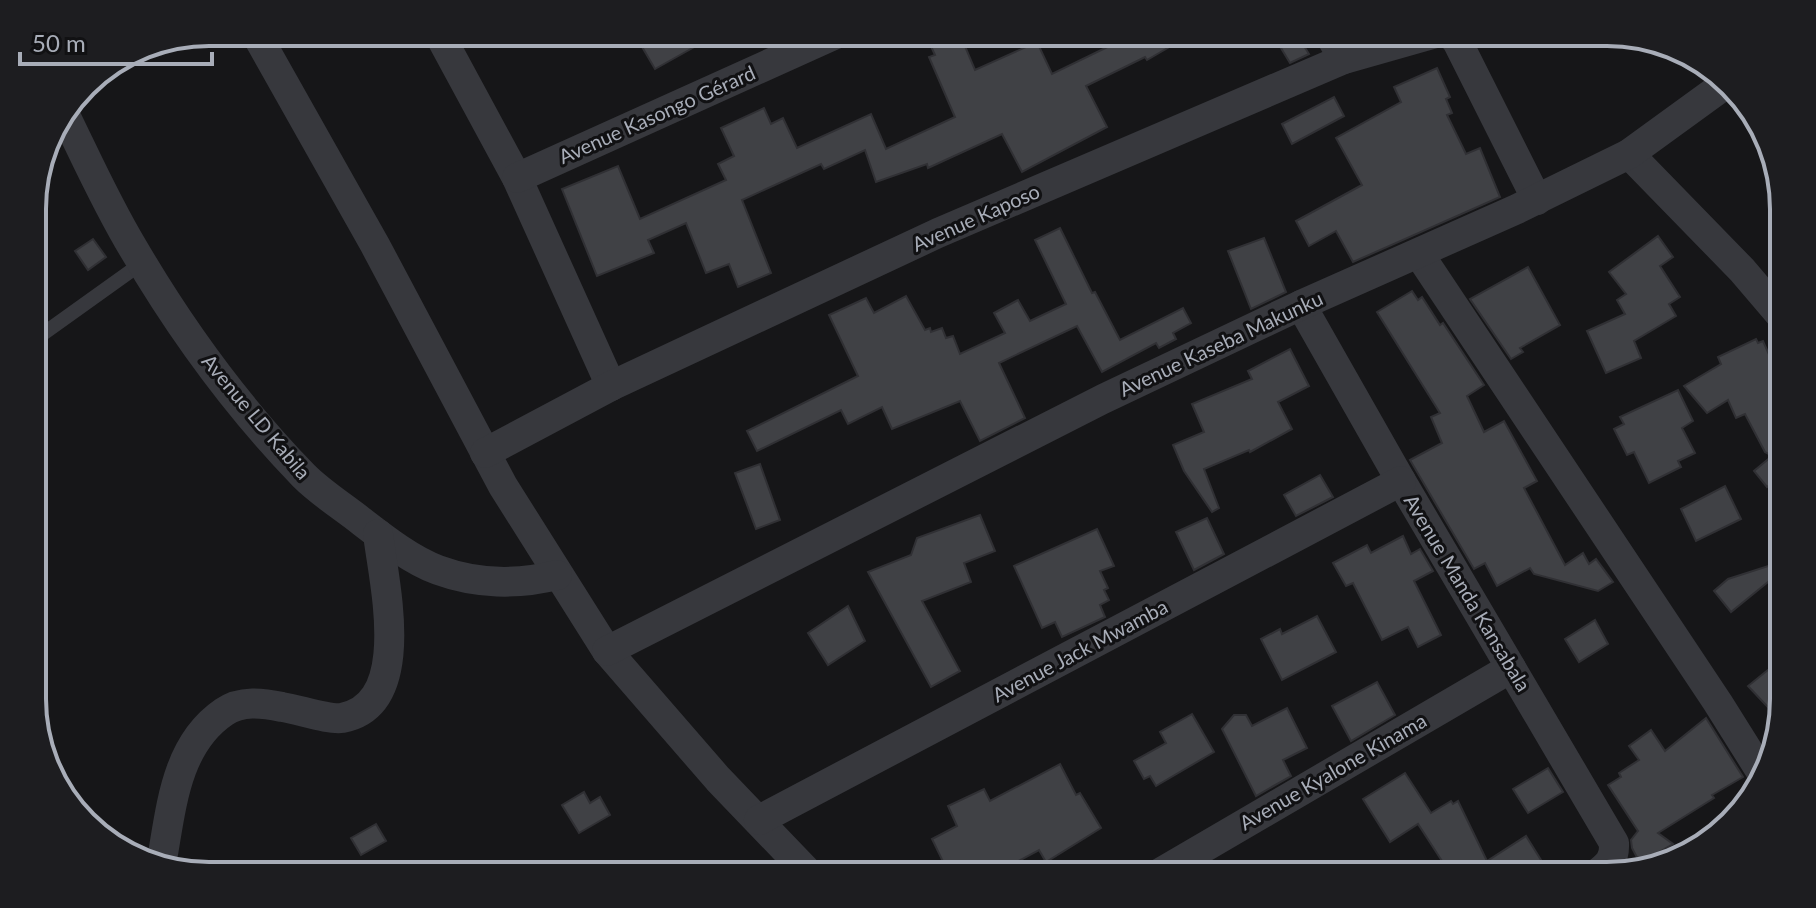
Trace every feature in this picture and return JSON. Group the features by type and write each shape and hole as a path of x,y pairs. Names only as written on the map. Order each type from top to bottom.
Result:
{"street":[{"path":"263,46 375,245 485,453 557,575 607,651 718,779 798,862"},
{"path":"446,46 517,178 611,386"},
{"name":"Avenue Kasongo Gérard","path":"517,178 809,46"},
{"path":"1336,46 1344,59"},
{"name":"Avenue Kaposo","path":"485,453 611,386 938,233 1344,59 1391,46"},
{"path":"1460,46 1537,200"},
{"name":"Avenue Kaseba Makunku","path":"607,651 1103,399 1301,305 1537,200 1629,154 1718,90"},
{"name":"Avenue LD Kabila","path":"70,125 142,263 182,325 234,397 306,478 378,534 434,569 462,577 501,582 537,580 557,575"},
{"path":"1629,154 1770,303"},
{"path":"1419,254 1756,764"},
{"name":"Avenue Manda Kansabala","path":"1301,305 1614,843 1615,855 1610,862"},
{"name":"Avenue Jack Mwamba","path":"759,820 1401,481"},
{"path":"163,855 178,778 191,747 226,710 256,702 340,719 362,709 379,692 390,651 378,534"},
{"name":"Avenue Kyalone Kinama","path":"1179,862 1511,668"}],"lane":[{"path":"46,332 142,263"}],"building":[{"path":"642,46 696,46 655,69"},
{"path":"931,46 965,46 975,70 1028,46 1039,46 1052,74 1110,46 1171,46 1147,60 1145,57 1086,86 1107,127 1022,172 1002,134 928,168 927,164 876,182 865,150 824,169 821,164 742,200 771,273 738,287 729,264 706,273 686,223 648,240 654,253 597,276 562,189 618,166 640,219 726,180 718,164 734,156 721,128 764,108 771,124 783,118 797,148 871,114 886,149 955,117 929,57 935,55"},
{"path":"1304,46 1309,54 1290,63 1281,48"},
{"path":"1437,68 1450,97 1446,99 1452,113 1447,115 1466,154 1480,148 1500,197 1353,262 1336,231 1309,246 1296,221 1362,185 1336,138 1401,102 1394,87"},
{"path":"1334,97 1344,116 1292,144 1282,124"},
{"path":"1060,228 1092,293 1095,292 1120,340 1183,308 1191,323 1173,333 1176,339 1159,348 1156,343 1102,372 1077,326 999,363 1025,418 980,441 960,401 892,429 882,407 848,424 841,410 757,451 747,431 858,376 829,315 866,298 874,313 906,296 925,330 930,328 931,332 942,328 946,338 953,336 960,354 1005,333 994,313 1018,300 1030,321 1066,304 1035,240"},
{"path":"1658,236 1673,257 1660,266 1680,297 1669,304 1676,316 1634,341 1641,358 1606,373 1587,331 1625,314 1617,300 1626,294 1609,272"},
{"path":"1264,238 1286,292 1251,309 1228,251"},
{"path":"93,239 106,257 88,270 75,251"},
{"path":"1528,267 1560,325 1520,348 1523,352 1511,359 1470,299"},
{"path":"1412,291 1418,300 1422,297 1440,325 1443,323 1484,385 1467,396 1484,432 1504,421 1537,481 1524,488 1565,565 1583,553 1589,564 1596,559 1613,582 1598,591 1534,574 1530,568 1497,586 1485,563 1474,569 1410,460 1442,443 1431,417 1440,413 1377,312"},
{"path":"1756,339 1758,343 1763,341 1770,357 1770,455 1765,452 1745,414 1736,418 1728,400 1707,413 1684,386 1721,364 1718,357"},
{"path":"1290,349 1309,386 1278,402 1292,429 1250,452 1204,469 1219,508 1212,512 1184,471 1173,445 1204,432 1192,404 1252,379 1248,371"},
{"path":"1678,390 1693,421 1682,428 1695,453 1678,461 1681,467 1649,483 1634,452 1627,455 1614,429 1624,424 1620,417"},
{"path":"1770,458 1770,485 1767,487 1754,471"},
{"path":"760,464 780,520 756,529 735,473"},
{"path":"1320,475 1333,497 1296,516 1284,495"},
{"path":"1725,486 1741,519 1696,541 1681,509"},
{"path":"980,515 995,551 964,563 971,582 922,601 960,671 931,687 868,572 911,555 917,538"},
{"path":"1207,518 1224,554 1194,570 1176,532"},
{"path":"1097,529 1114,566 1100,571 1108,588 1104,590 1109,600 1100,605 1105,617 1062,637 1055,622 1042,628 1014,566"},
{"path":"1403,536 1411,554 1420,549 1433,571 1414,581 1441,635 1418,647 1408,627 1382,640 1353,583 1346,586 1333,563 1367,545 1371,553"},
{"path":"1770,566 1770,580 1731,612 1714,591 1728,579"},
{"path":"848,606 865,641 828,665 808,633"},
{"path":"1317,616 1336,652 1282,680 1261,639 1280,629 1282,634"},
{"path":"1595,620 1608,644 1579,662 1565,639"},
{"path":"1770,668 1770,709 1748,686"},
{"path":"1377,682 1395,715 1351,741 1332,706"},
{"path":"1287,708 1307,748 1283,760 1291,776 1256,796 1222,729 1234,715 1246,715 1252,726"},
{"path":"1192,714 1214,752 1156,786 1150,776 1144,779 1134,761 1166,743 1160,732"},
{"path":"1706,718 1743,777 1658,833 1673,844 1638,859 1631,840 1638,831 1608,785 1621,777 1619,773 1639,760 1629,746 1651,730 1665,751"},
{"path":"1060,764 1076,795 1080,793 1101,828 1046,862 1039,850 1017,862 943,862 932,839 957,826 948,806 984,789 990,801"},
{"path":"1548,768 1563,792 1528,813 1513,789"},
{"path":"1405,773 1431,813 1451,801 1453,804 1458,801 1487,861 1526,836 1542,862 1440,862 1418,824 1390,842 1363,799"},
{"path":"584,792 590,803 600,797 610,815 579,833 562,805"},
{"path":"376,824 386,841 361,855 351,838"}]}
